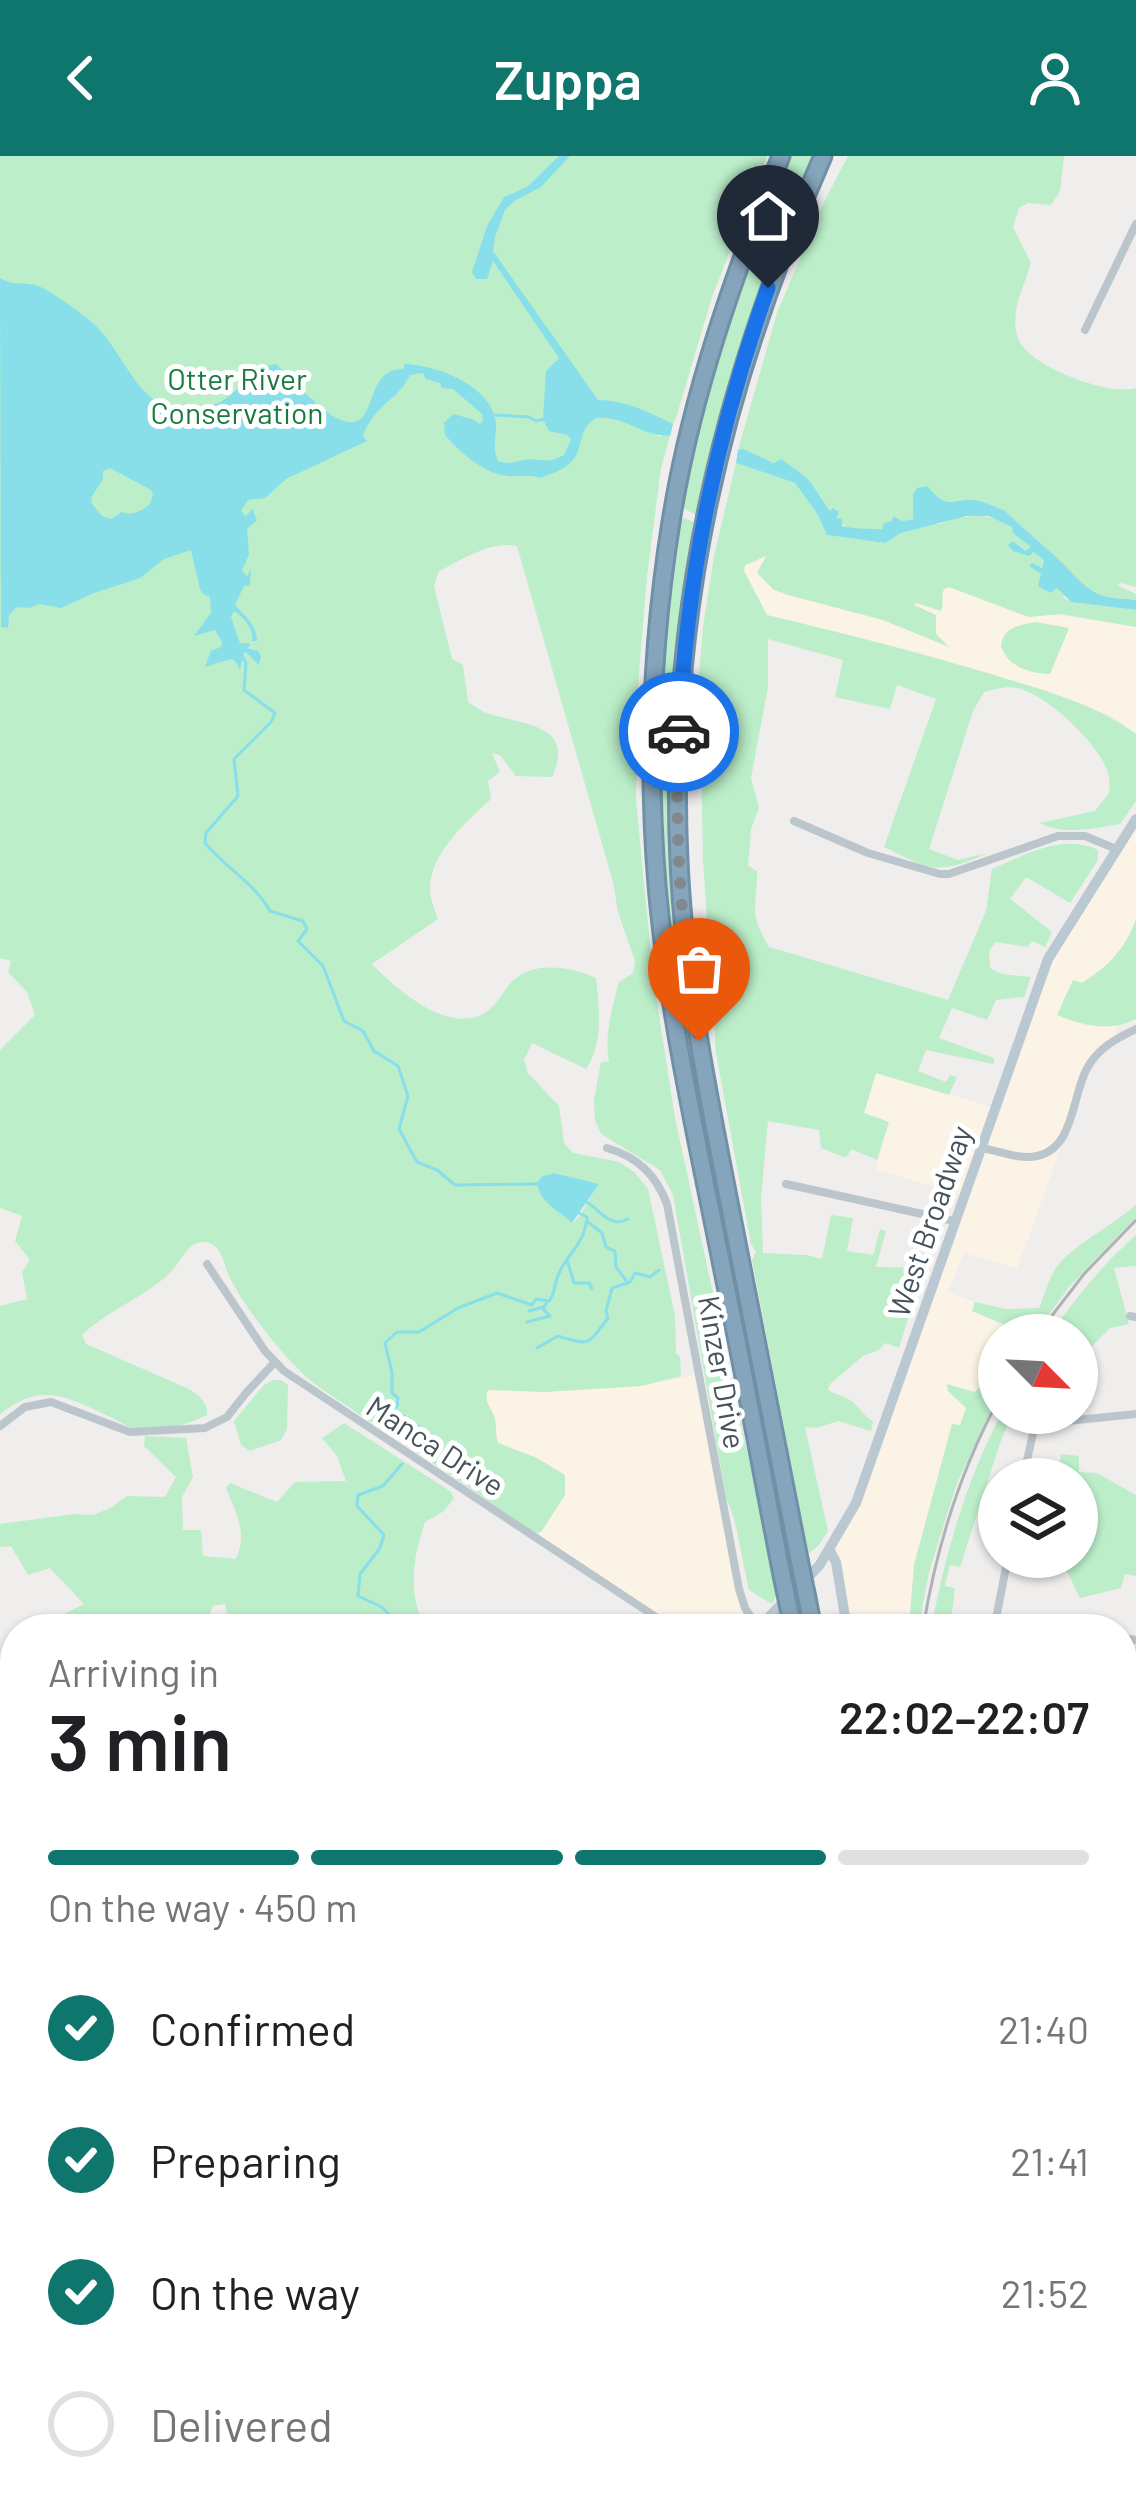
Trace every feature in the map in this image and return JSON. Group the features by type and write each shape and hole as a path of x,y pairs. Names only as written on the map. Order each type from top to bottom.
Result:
{"highway":[{"path":"781,156 718,325 682,462 660,603 652,765 657,887 673,1011 790,1614"},
{"path":"810,1614 692,1003 679,866 677,776 692,593 718,452 760,310 823,156"}],"main road":[{"name":"West Broadway","path":"772,1614 819,1567 856,1504 1048,959 1136,819"},
{"path":"830,1551 844,1614"},
{"path":"819,1567 840,1589"}],"street":[{"path":"1085,330 1136,224"},
{"path":"794,820 868,853 940,874 1058,836 1085,836 1116,849"},
{"path":"980,1148 1031,1157 1054,1148 1064,1136 1091,1061 1116,1038 1136,1029"},
{"name":"Kinzer Drive","path":"608,1148 629,1155 650,1172 668,1204 736,1577 749,1614"},
{"path":"786,1184 954,1221"},
{"name":"Manca Drive","path":"207,1264 274,1363 651,1614"},
{"path":"0,1426 25,1407 51,1402 138,1434 205,1428 227,1418 274,1363"},
{"path":"1027,1458 1038,1425 1136,1414"},
{"path":"996,1614 1004,1578"}],"shaded area":[{"path":"769,553 863,563 1049,614 1136,627 1136,734 1111,715 921,653 767,615 744,571 745,565"},
{"path":"1136,819 1136,920 1122,950 1082,983 1101,1027 1117,1026 1116,1038 1094,1058 1017,1268 964,1253 948,1292 975,1302 973,1311 980,1314 978,1389 914,1565 910,1614 844,1614 830,1551 841,1533 962,1195 876,1169 888,1122 864,1114 876,1072 994,1108 1048,959"},
{"path":"699,1374 739,1589 751,1614 651,1614 536,1539 565,1495 519,1451 497,1443 485,1397 488,1390 641,1386"}],"green space":[{"name":"Otter River Conservation","path":"0,156 767,156 712,297 676,418 673,424 664,420 657,436 670,436 661,468 647,576 638,685 636,800 654,983 675,1118 778,1593 772,1604 749,1590 726,1497 673,1195 660,1170 601,1134 595,1120 594,1100 601,1062 609,1062 608,1032 619,982 633,973 635,961 517,546 487,548 467,557 439,571 434,586 452,659 463,665 468,702 551,736 558,759 552,777 516,776 500,755 492,753 500,772 488,781 491,799 451,839 431,877 430,893 438,919 372,964 424,1006 455,1018 485,1013 516,978 534,969 566,969 596,978 598,1037 586,1069 532,1043 524,1060 528,1073 559,1106 564,1143 573,1153 619,1162 648,1189 675,1316 681,1376 641,1386 488,1390 498,1443 565,1475 565,1495 541,1532 535,1533 388,1432 393,1426 381,1417 368,1421 321,1389 256,1319 210,1243 194,1245 162,1280 82,1335 86,1344 191,1390 205,1404 207,1415 175,1426 141,1430 52,1395 28,1398 0,1414 0,1306 27,1299 22,1272 30,1260 15,1241 22,1216 0,1208 0,1050 35,1015 27,992 8,972 11,961 0,958","holes":["554,1173 598,1184 572,1223 543,1176"]},
{"path":"787,156 818,156 696,515 681,507 700,416 725,328"},
{"path":"848,156 1064,156 1060,191 1051,205 1028,203 1019,208 1013,227 1031,263 1016,328 1025,349 1052,368 1090,384 1136,388 1136,587 1117,585 1136,594 1136,600 1098,594 1004,510 986,502 944,501 927,486 915,490 913,519 893,516 883,529 852,528 837,519 839,512 833,508 830,512 807,478 781,459 775,463 738,450 777,313"},
{"path":"736,463 795,483 828,535 885,543 901,533 958,517 996,518 1031,547 1027,551 1015,542 1013,551 1033,552 1044,560 1042,568 1029,566 1041,574 1047,593 1057,588 1071,602 1136,610 1136,627 1061,614 1029,617 949,587 944,589 941,611 914,605 936,615 936,634 949,647 883,620 774,590 757,573 766,556 745,565 767,615 1048,692 1102,713 1136,734 1136,801 1120,824 1079,830 1049,827 1040,823 1095,811 1110,792 1103,762 1072,724 1032,694 1011,687 984,692 973,711 929,849 958,860 988,853 957,865 925,865 884,847 936,699 897,685 890,709 835,697 843,660 768,639 768,687 751,778 759,808 751,829 748,866 757,871 756,918 769,947 948,1000 986,911 992,869 1058,845 1098,850 1098,860 1070,903 1026,877 1010,899 1052,932 1045,947 1033,941 1027,947 996,942 989,951 990,968 1031,977 1024,997 996,1000 987,1020 952,1008 939,1038 994,1058 994,1064 926,1050 918,1071 946,1082 950,1075 957,1077 949,1095 876,1073 864,1113 889,1122 877,1160 851,1149 846,1158 821,1148 819,1130 768,1121 761,1198 763,1253 822,1259 831,1215 853,1218 847,1251 873,1255 880,1229 886,1231 876,1267 925,1268 899,1348 885,1343 863,1356 828,1390 850,1400 873,1421 871,1431 838,1421 805,1427 828,1531 808,1554 716,1053 703,860 696,708 714,556"},
{"path":"684,518 697,523 675,879 795,1575 789,1584 686,1047 664,889 658,784 660,676 670,572 679,522"},
{"path":"1036,622 1069,628 1050,674 1020,667 1001,646 1009,631"},
{"path":"1136,920 1136,1019 1097,1026 1057,1015 1073,980 1082,983 1108,963"},
{"path":"1136,1205 1136,1217 1049,1314 972,1311 975,1302 1006,1309 1039,1308 1059,1264"},
{"path":"1136,1235 1136,1266 1114,1268 1129,1324 1110,1328 1098,1340 1098,1314 1066,1314"},
{"path":"273,1380 288,1385 287,1429 281,1440 250,1451 241,1445 234,1421"},
{"path":"947,1384 978,1389 980,1434 957,1483 921,1614 910,1614 914,1565 952,1424 960,1425 966,1408"},
{"path":"344,1423 454,1498 444,1511 425,1522 414,1576 420,1614 227,1614 225,1604 213,1606 210,1614 64,1614 84,1604 50,1568 28,1575 11,1546 0,1547 0,1524 94,1515 127,1496 165,1497 176,1477 144,1446 145,1436 186,1438 193,1477 182,1497 183,1530 201,1530 203,1556 236,1559 241,1532 226,1488 230,1483 277,1502 295,1482 346,1481 337,1456 322,1438"},
{"path":"992,1434 1004,1434 995,1458 981,1458"},
{"path":"978,1465 978,1511 960,1567 950,1565 945,1586 955,1588 952,1614 934,1614 943,1573"},
{"path":"1098,1474 1136,1495 1136,1576 1125,1574 1121,1588 1080,1598 1070,1578 1098,1578"}],"water":[{"path":"559,156 570,156 541,187 505,210 493,251 598,400 628,405 673,424 670,436 596,418 564,468 541,478 502,475 478,465 445,435 444,423 453,414 480,424 482,414 453,389 442,388 423,373 410,375 373,417 363,436 367,441 286,479 265,498 248,500 241,511 246,516 252,509 257,520 247,529 249,555 242,570 247,577 251,568 250,585 244,586 235,605 253,625 257,641 252,641 241,617 234,611 231,617 240,643 249,643 247,648 261,656 259,665 246,652 247,662 242,660 240,670 231,659 205,667 211,651 222,642 215,630 194,636 211,613 210,597 200,589 191,550 164,559 140,578 61,608 16,607 9,615 8,628 1,627 0,278 41,287 83,315 112,345 135,380 163,405 182,410 217,404 257,372 276,364 327,412 355,422 363,417 382,379 405,364 417,365 457,378 480,393 496,420 498,461 548,460 564,455 571,439 549,431 543,419 546,371 559,358 493,261 487,279 476,279 472,272 487,226 504,197 527,187","holes":["110,468 151,490 147,507 111,519 91,503 103,471"]},
{"path":"738,450 774,463 781,459 804,475 830,511 839,512 842,526 882,529 893,516 913,519 913,494 927,486 945,501 978,501 1004,510 1086,586 1102,596 1136,600 1136,610 1071,602 1057,588 1050,593 1038,586 1041,574 1029,566 1042,568 1044,560 1033,552 1029,556 1013,551 1008,545 1013,541 1026,551 1031,547 1012,527 989,516 966,516 901,533 885,543 827,535 795,483 736,463"},
{"path":"554,1173 599,1184 572,1223 539,1189 537,1182"}],"waterway":[{"path":"496,415 544,419"},
{"path":"246,663 244,690 275,713 234,759 238,796 206,833 205,843 270,911 303,921 307,929 298,941 323,966 344,1021 363,1031 374,1051 398,1066 408,1096 399,1129 417,1162 455,1185 537,1184"},
{"path":"585,1201 610,1220 628,1219"},
{"path":"414,1442 419,1427 391,1412 398,1398 392,1393 385,1343 397,1332 419,1332 458,1308 497,1293 532,1305 536,1299 549,1301 585,1227 587,1217 579,1213"},
{"path":"537,1348 558,1336 588,1341 608,1318 612,1288 628,1283 616,1267 615,1251 606,1247 602,1233 588,1222"},
{"path":"568,1263 574,1283 589,1283 592,1289"},
{"path":"630,1282 635,1273 650,1277 659,1270"},
{"path":"527,1322 550,1316 543,1309 547,1302"},
{"path":"529,1311 543,1307"},
{"path":"389,1614 358,1596 360,1574 384,1535 357,1506 358,1495 383,1486 402,1464"}],"railway":[{"path":"1053,1314 1136,1220"},
{"path":"926,1614 951,1511 982,1434"}],"way so far":[{"path":"679,732 679,866 699,1041"}],"route":[{"path":"679,732 692,593 707,504 731,403 768,288"}]}
